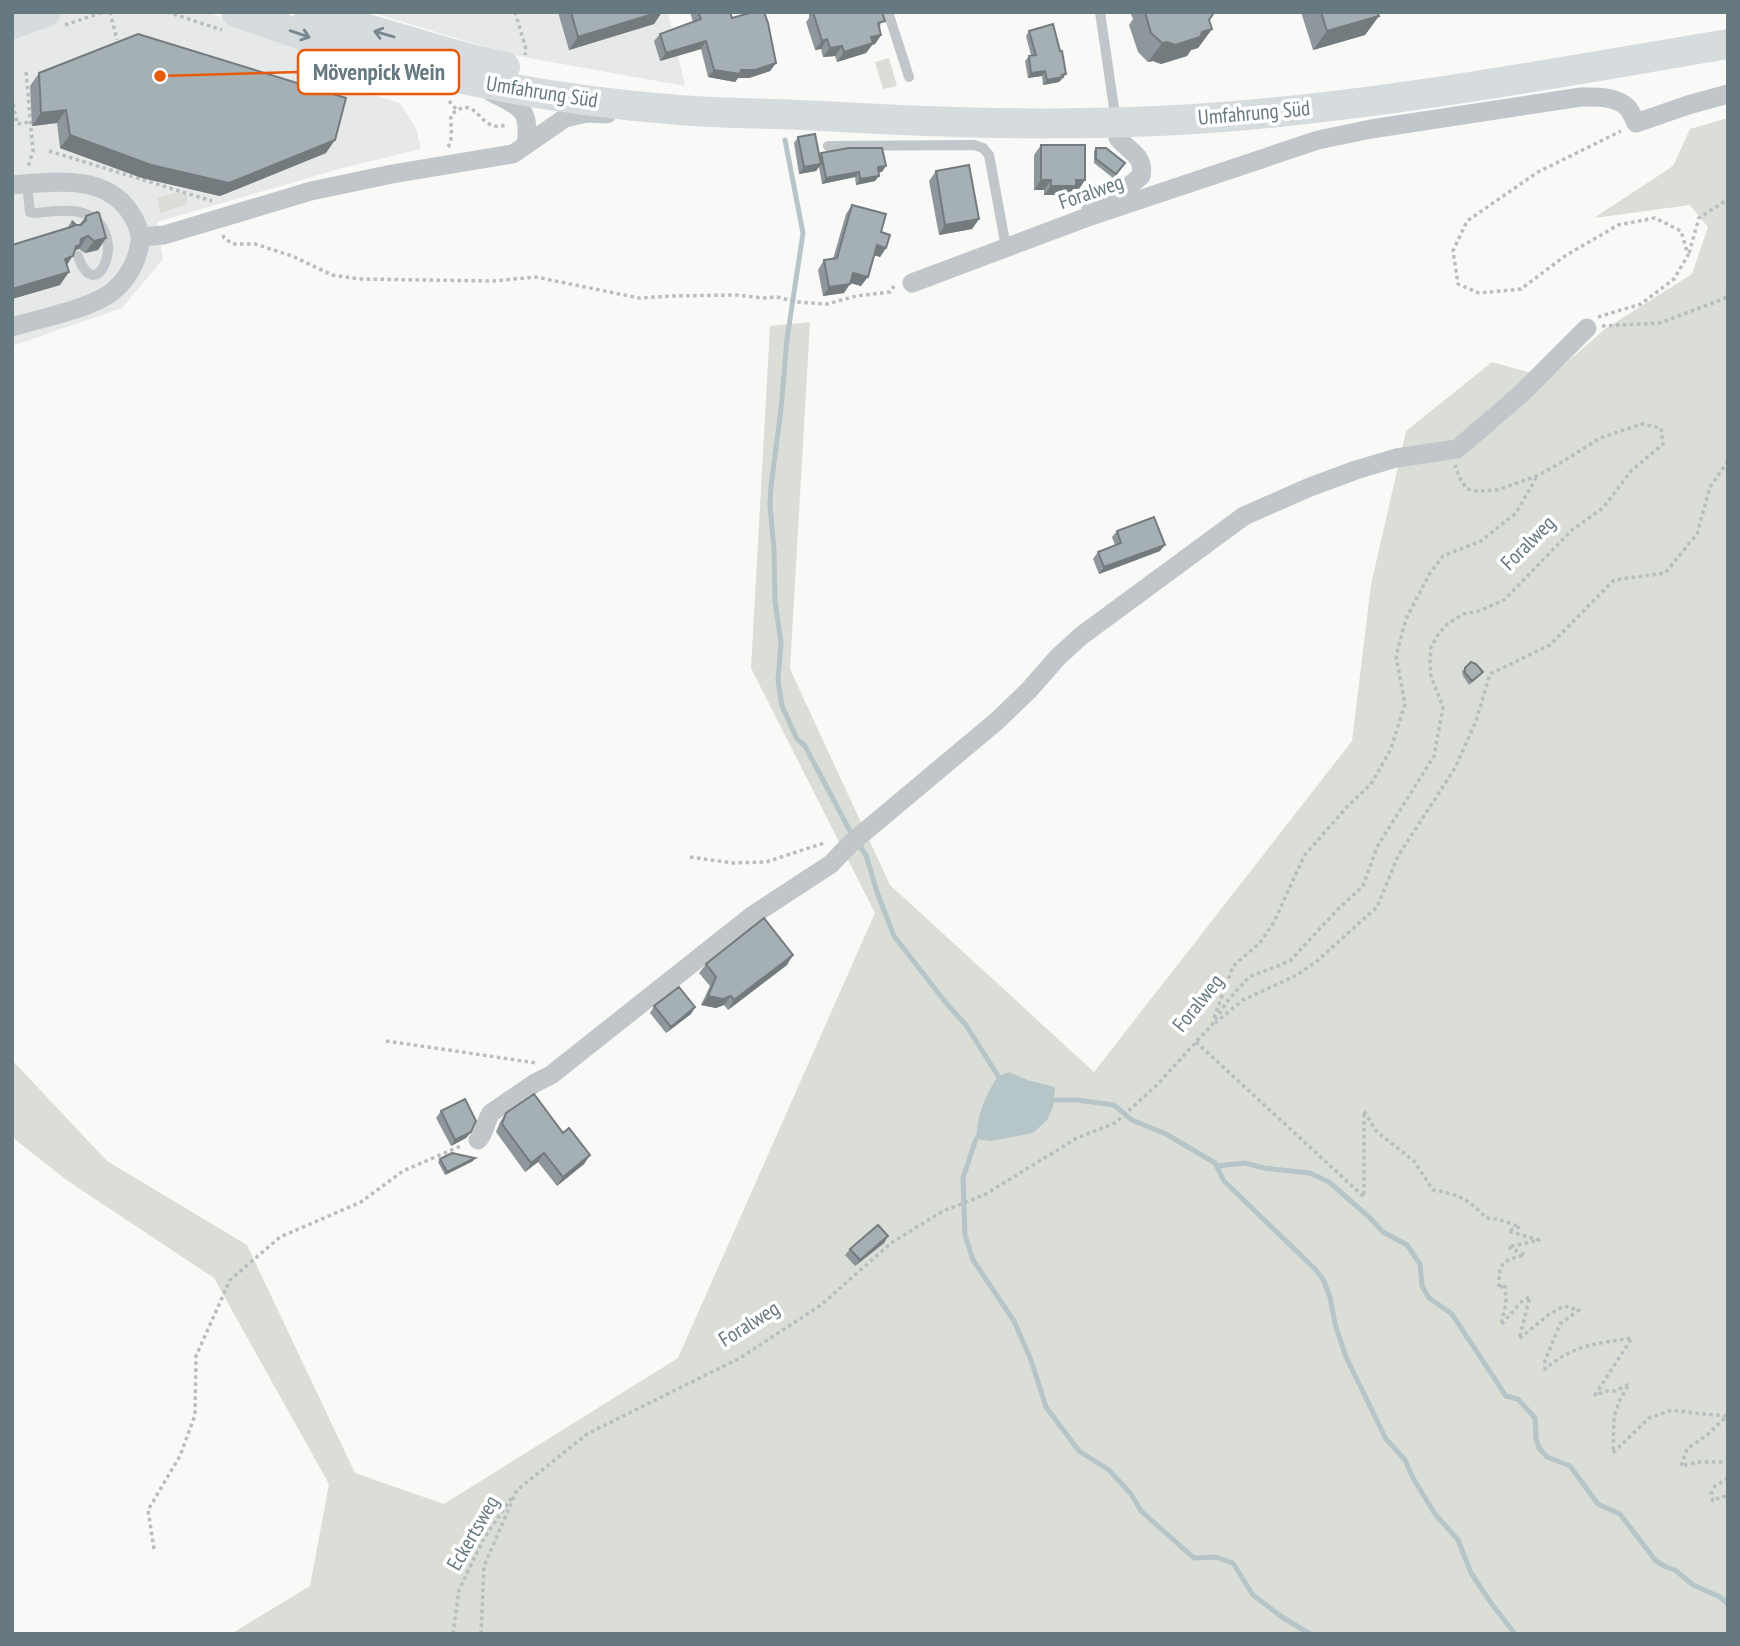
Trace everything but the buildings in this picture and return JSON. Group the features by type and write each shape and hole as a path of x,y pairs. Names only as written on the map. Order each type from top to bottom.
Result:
{"main road":[{"name":"Umfahrung Süd","path":"236,12 387,61 471,81 550,94 680,110 1028,123 1211,118 1277,112 1424,94 1728,44"},
{"name":"Umfahrung Süd","path":"309,12 472,60 592,85 775,113"},
{"path":"12,24 53,20"}],"street":[{"path":"471,81 520,108 526,117 528,128 526,145"},
{"path":"1636,123 1728,94"},
{"name":"Foralweg","path":"904,283 1085,218 1318,140 1371,129 1588,97 1613,100 1628,108 1636,123"},
{"path":"140,237 164,235 310,191 513,154 565,118 587,113 651,117 680,110"},
{"path":"1085,218 1086,210 1128,187 1141,176 1139,158 1118,138"},
{"path":"12,327 90,304 111,293 126,279 137,259 140,237 137,222 129,209 117,197 104,190 71,181 21,180"},
{"path":"478,1140 484,1134 491,1113 562,1067 753,915 831,864 855,840 998,720 1081,636 1244,516 1310,486 1356,470 1396,458 1457,449 1521,394 1587,328"}],"lane":[{"path":"888,12 909,77"},
{"path":"1100,12 1114,108"},
{"path":"828,146 974,145 983,148 989,155 1006,247"},
{"path":"21,180 30,212 79,212 98,222 107,240 107,261 104,268 93,276 88,274 81,266 78,256"},
{"path":"59,212 68,223"}],"path":[{"path":"53,20 103,12"},
{"path":"110,12 117,40"},
{"path":"514,12 526,49 525,57"},
{"path":"21,180 33,152 26,72"},
{"path":"12,97 17,124 30,122"},
{"path":"445,150 452,137 452,114 463,107 477,111 488,124 497,127 513,121"},
{"path":"1636,123 1538,172 1467,221 1453,251 1458,284 1479,293 1521,289 1565,256 1618,225 1655,218 1681,231 1688,255"},
{"path":"49,151 212,201 217,208"},
{"path":"1587,328 1596,317 1641,304 1674,279 1688,255 1699,218 1728,200"},
{"path":"221,230 224,238 233,243 255,244 292,256 332,275 359,279 493,281 536,277 639,298 736,295 827,304 856,296 890,292 904,283"},
{"path":"1587,328 1660,323 1728,296"},
{"name":"Foralweg","path":"481,1634 484,1566 517,1490 587,1434 740,1358 821,1305 891,1243 943,1211 984,1195 1077,1138 1116,1122 1156,1086 1211,1026 1229,999 1249,978 1290,961 1363,886 1377,847 1434,756 1443,707 1430,663 1432,648 1446,625 1463,614 1479,611 1504,600 1572,530 1603,508 1632,471 1663,444 1661,428 1642,424 1600,438 1537,476 1497,490 1477,491 1467,489 1459,477 1450,450"},
{"path":"1211,1026 1242,1000 1307,968 1377,907 1398,856 1455,768 1476,721 1490,674 1550,645 1614,580 1665,573 1697,534 1710,487 1728,461"},
{"path":"1211,1026 1233,966 1260,943 1274,922 1304,856 1346,808 1371,785 1391,749 1405,704 1396,656 1406,619 1430,573 1443,556 1481,541 1516,513 1537,476"},
{"path":"690,857 733,863 766,862 832,840 855,840"},
{"path":"386,1041 562,1067"},
{"path":"1196,1042 1364,1196 1364,1111 1377,1132 1414,1161 1433,1190 1454,1193 1476,1207 1486,1218 1499,1219 1520,1227 1508,1231 1539,1240 1508,1247 1524,1255 1503,1262 1499,1268 1499,1289 1505,1284 1506,1303 1501,1325 1523,1300 1530,1297 1519,1339 1548,1315 1564,1306 1579,1310 1560,1324 1545,1361 1545,1369 1572,1350 1632,1338 1595,1395 1615,1391 1629,1384 1614,1416 1613,1453 1649,1418 1672,1409 1727,1416 1687,1449 1681,1466 1699,1462 1728,1462"},
{"path":"154,1549 148,1510 180,1456 192,1425 195,1415 196,1356 230,1280 280,1237 360,1202 403,1171 478,1140"},
{"path":"1728,1478 1715,1486 1711,1494 1713,1501 1728,1496"},
{"name":"Eckertsweg","path":"453,1634 459,1590 482,1540 517,1490"}],"shaded area":[{"path":"12,12 206,12 335,55 352,89 400,103 416,128 421,149 346,167 157,222 163,259 122,308 12,346"},
{"path":"371,12 668,12 685,86 507,54"},
{"path":"889,58 897,86 883,89 875,62"},
{"path":"1728,118 1728,1634 231,1634 310,1586 329,1484 214,1278 68,1181 12,1137 12,1060 107,1161 247,1245 355,1473 444,1504 678,1358 875,913 751,668 770,326 810,322 790,669 890,885 1094,1072 1352,741 1371,585 1406,431 1492,362 1549,378 1605,329 1692,274 1708,227 1690,205 1594,218 1673,166 1690,129"},
{"path":"179,192 187,195 188,201 184,205 160,213 157,198"},
{"path":"1009,1072 1055,1087 1053,1107 1047,1120 1033,1133 991,1141 976,1139 980,1113 989,1091 998,1076"}],"waterway":[{"path":"785,140 803,233 787,339 770,505 775,601 781,643 778,680 782,706 797,739 805,746 850,831 866,855 894,936 966,1025 998,1076"},
{"path":"1054,1100 1114,1105 1132,1120 1166,1134 1215,1163 1224,1181 1314,1268 1323,1279 1330,1297 1335,1324 1346,1357 1386,1439 1405,1460 1435,1514 1458,1540 1471,1573 1515,1634"},
{"path":"976,1139 963,1178 965,1235 973,1260 1014,1321 1031,1360 1046,1407 1079,1451 1109,1470 1131,1494 1141,1511 1194,1558 1216,1557 1233,1563 1253,1595 1310,1634"},
{"path":"1217,1166 1245,1163 1310,1173 1329,1182 1383,1232 1407,1245 1420,1264 1422,1286 1429,1298 1452,1314 1506,1396 1518,1399 1535,1418 1539,1448 1547,1457 1570,1466 1598,1504 1620,1514 1656,1561 1728,1604"}],"place":[{"name":"Mövenpick Wein","path":"160,76"}]}
